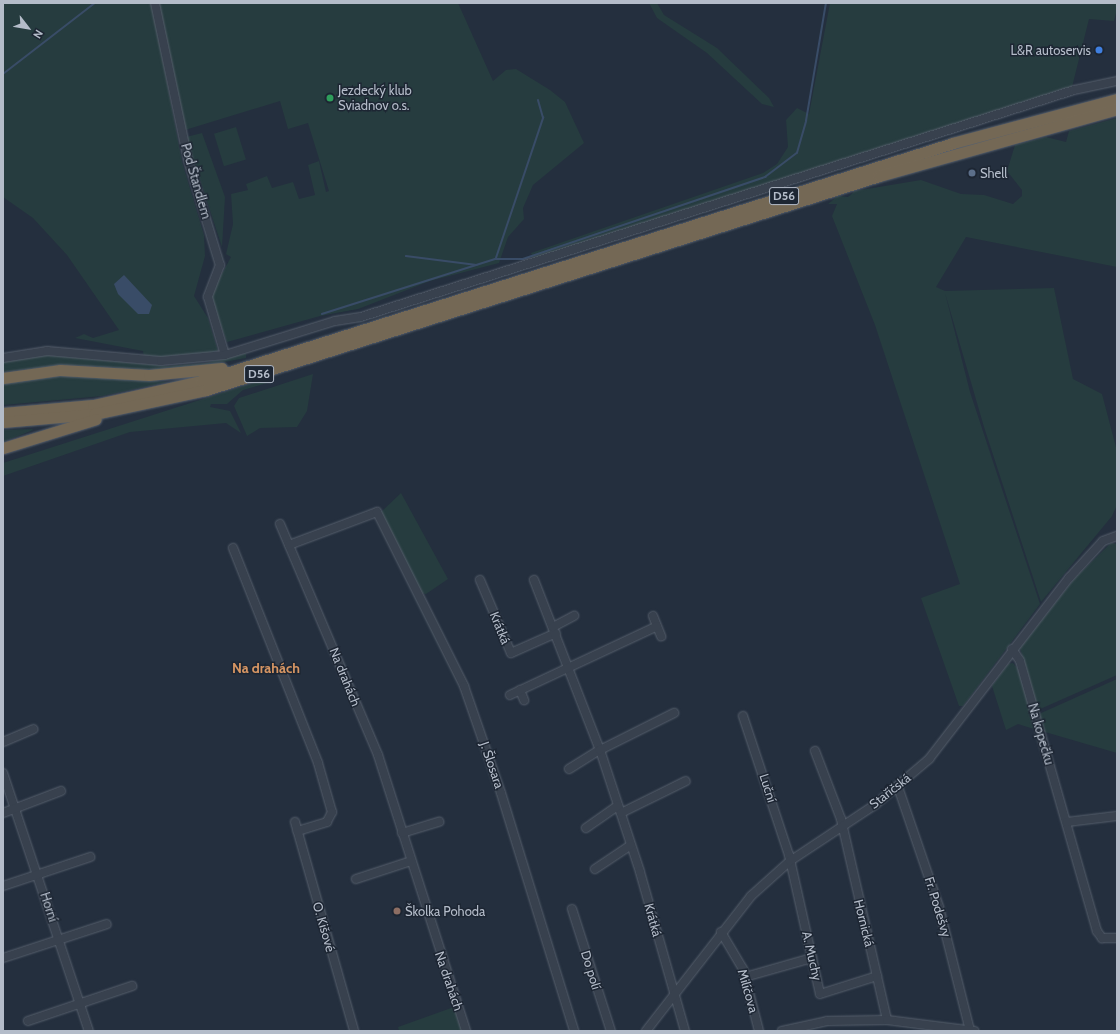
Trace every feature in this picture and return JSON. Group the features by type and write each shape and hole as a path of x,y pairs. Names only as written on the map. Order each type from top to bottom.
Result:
{"highway":[{"name":"D56","path":"3,413 93,405 144,396 289,353 945,145 1117,99"},
{"name":"D56","path":"3,422 94,414 206,390 956,153 1117,109"},
{"path":"3,378 60,370 178,374 289,353"},
{"path":"3,448 146,404"}],"street":[{"name":"Pod Štandlem","path":"155,3 188,160 220,265 208,297 225,355"},
{"path":"3,358 47,351 161,361 225,355 335,321 361,318 1074,90 1117,81"},
{"name":"J. Šlosara","path":"289,545 377,512 464,686 501,793 574,1031"},
{"name":"Na drahách","path":"280,524 378,755 466,1031"},
{"name":"Staříčská","path":"646,1031 721,932 751,896 790,861 898,787 937,750 1012,649 1096,548 1117,536"},
{"path":"233,548 318,763 332,812 327,822 297,831"},
{"name":"Krátká","path":"480,580 511,653 554,630 574,616"},
{"name":"Krátká","path":"534,580 600,750 631,845 673,994 685,1031"},
{"path":"653,616 661,636"},
{"path":"510,694 657,626"},
{"name":"Na kopečku","path":"1012,649 1020,661 1099,936 1117,938"},
{"path":"520,690 524,700"},
{"path":"569,769 600,750 674,713"},
{"name":"Luční","path":"743,716 790,861"},
{"path":"3,742 33,729"},
{"name":"Hornická","path":"815,752 841,819 840,827 887,1020"},
{"name":"Horní","path":"3,773 38,874 89,1031"},
{"path":"586,828 619,810 686,781"},
{"name":"Fr. Podešvy","path":"898,787 939,907 972,1030"},
{"path":"3,813 61,791"},
{"path":"1066,822 1116,818"},
{"name":"O. Kišové","path":"295,822 354,1031"},
{"path":"402,833 438,822"},
{"path":"595,869 631,845"},
{"path":"3,886 90,857"},
{"path":"356,879 411,861"},
{"name":"A. Muchy","path":"790,861 820,994 877,976"},
{"name":"Do polí","path":"572,909 611,1031"},
{"name":"Horní","path":"3,958 108,924"},
{"name":"Milíčova","path":"721,932 745,977 759,1031"},
{"path":"745,977 812,958"},
{"path":"28,1021 132,986"},
{"path":"782,1031 827,1021 887,1020 923,1027 972,1030"}],"green space":[{"path":"3,3 152,3 182,162 204,235 205,256 194,296 208,318 218,351 177,358 144,358 143,351 75,338 84,334 93,338 119,330 67,255 33,218 3,197"},
{"path":"157,3 458,3 493,81 506,70 516,69 550,90 565,102 584,143 533,185 523,208 524,219 508,237 499,263 430,281 358,309 320,316 227,342 210,296 231,257 226,254 233,224 231,194 248,190 246,184 267,176 272,188 293,182 299,199 315,195 308,165 319,161 326,192 329,191 308,123 288,129 280,101 185,130"},
{"path":"649,3 657,3 664,15 717,48 769,98 774,107 762,104 707,53 657,18"},
{"path":"830,3 1117,3 1117,9 1114,21 1089,19 1072,87 533,259 531,253 763,173 777,164 788,147 786,120 797,108 809,114"},
{"path":"1117,118 1117,267 966,237 936,287 945,291 1054,288 1073,379 1102,394 1117,451 1117,505 1112,516 1041,602 984,427 945,293 970,392 1040,604 963,706 959,706 921,598 960,584 875,325 832,216 837,204 828,204 838,196 848,197 855,191 921,180 961,194 984,195 1013,204 1022,196 1022,190 1007,171 1015,145 1046,137 1066,142 1069,131"},
{"path":"236,127 246,160 224,166 214,134"},
{"path":"202,133 225,197 222,247 186,137"},
{"path":"246,353 246,358 175,371 64,365 3,372 3,361 45,355 166,366 205,363"},
{"path":"313,374 307,411 297,427 260,428 247,436 234,406 239,398"},
{"path":"37,375 90,375 168,382 102,396 3,405 3,382"},
{"path":"265,379 267,383 243,390 227,404 211,404 210,407 230,411 241,433 226,423 130,432 3,476 3,463"},
{"path":"3,430 33,430 3,442"},
{"path":"401,493 448,579 426,594 422,593 380,513"},
{"path":"1111,543 1117,544 1117,675 1038,710 1020,648 1075,578"},
{"path":"1013,663 1019,670 1037,730 1018,724 1006,730 992,686 1008,664"},
{"path":"1117,679 1117,753 1045,732 1039,714"},
{"path":"454,1007 462,1031 399,1031 398,1027"}],"water":[{"path":"124,275 152,305 149,314 138,314 118,294 114,284"}],"waterway":[{"path":"3,74 95,3"},
{"path":"322,314 495,259 523,259 765,177 797,153 806,121 826,3"},
{"path":"496,258 543,118 538,101"},
{"path":"406,256 476,265"}],"place":[{"name":"L&R autoservis","path":"1099,50"},
{"name":"Jezdecký klub Sviadnov o.s.","path":"330,98"},
{"name":"Shell","path":"972,173"},
{"name":"Školka Pohoda","path":"397,911"}],"district":[{"name":"Na drahách","path":"266,668"}]}
